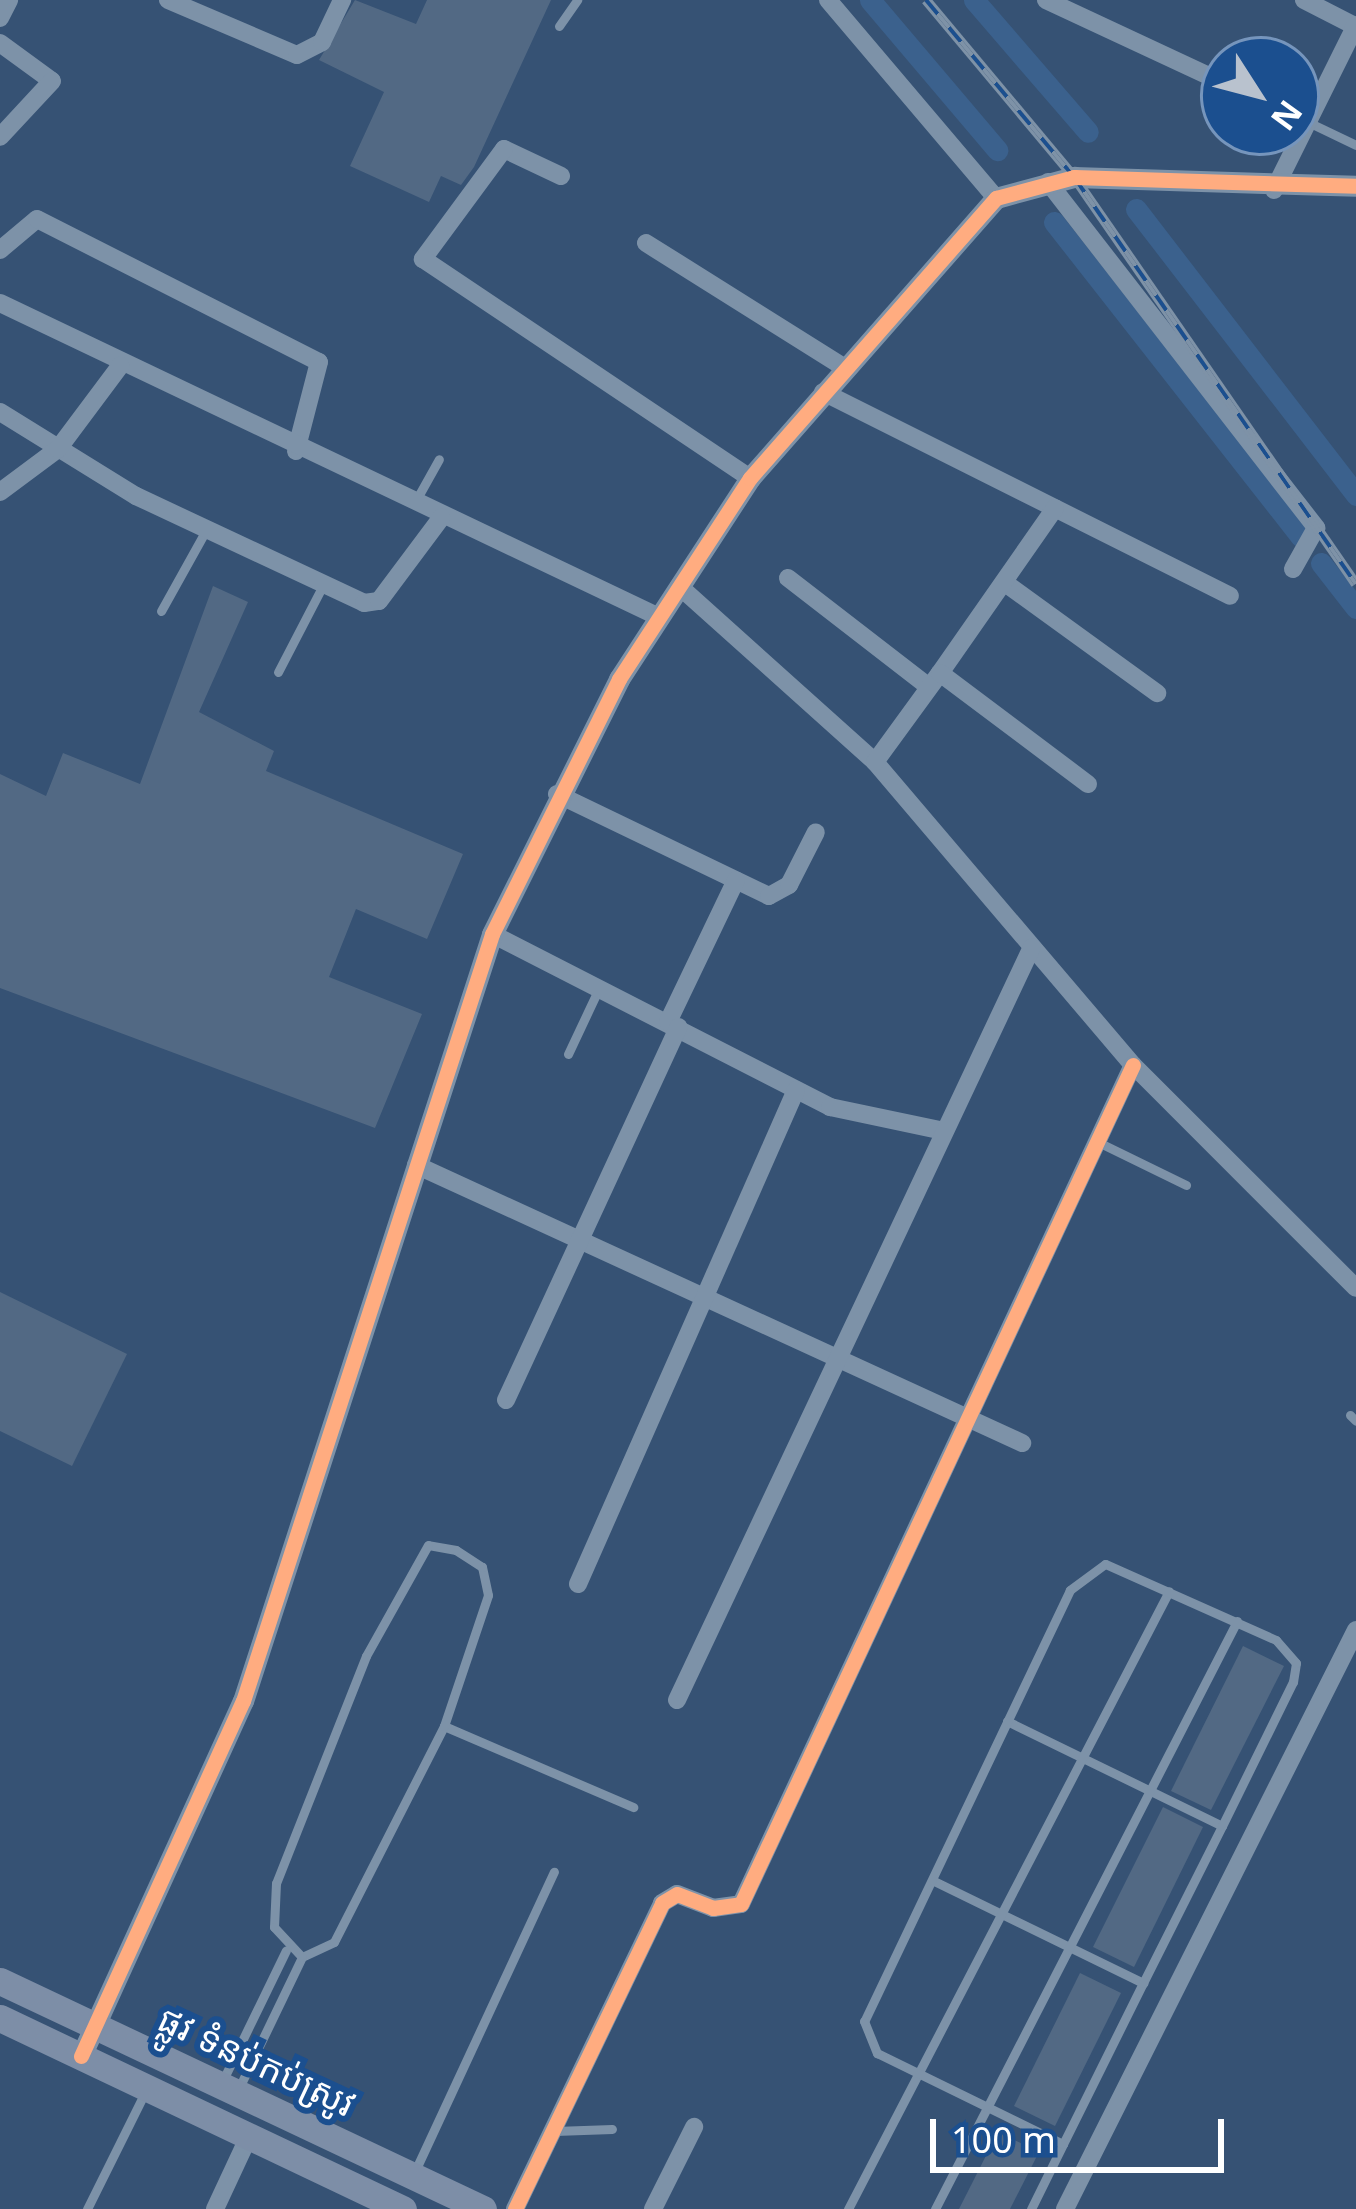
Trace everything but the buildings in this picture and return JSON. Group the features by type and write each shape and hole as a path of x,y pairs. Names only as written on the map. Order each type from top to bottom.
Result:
{"main road":[{"name":"ផ្លូវ ទំនប់កប់ស្រូវ","path":"0,1981 483,2209"},
{"name":"ផ្លូវ ទំនប់កប់ស្រូវ","path":"0,2018 403,2209"}],"street":[{"path":"0,18 9,0"},
{"path":"169,0 297,55 322,42 342,0"},
{"path":"828,0 996,198"},
{"path":"1046,0 1200,72"},
{"path":"1304,0 1356,25 1320,88"},
{"path":"0,43 52,81 0,137"},
{"path":"561,176 504,149 423,259 750,478"},
{"path":"1274,190 1287,156"},
{"path":"1048,182 1316,527 1293,569"},
{"path":"81,2056 244,1701 492,934 556,794 657,616 750,478 842,366 996,198 1048,182 1274,190 1356,186"},
{"path":"0,250 37,219 319,362 296,452"},
{"path":"646,243 842,366"},
{"path":"0,303 296,452 415,502 657,616"},
{"path":"0,492 58,449 120,365"},
{"path":"823,392 1230,596"},
{"path":"0,412 206,530 322,587 379,601 442,518"},
{"path":"875,762 1055,508"},
{"path":"788,578 1088,784"},
{"path":"1005,583 1157,693"},
{"path":"679,586 875,762 1132,1065 1356,1288"},
{"path":"556,794 736,880 781,894 816,832"},
{"path":"506,1400 582,1246 736,880"},
{"path":"492,934 796,1090 939,1130"},
{"path":"676,1700 939,1130 1032,947"},
{"path":"515,2209 662,1903 677,1894 713,1909 741,1904 972,1420 1132,1065"},
{"path":"578,1584 796,1090"},
{"path":"416,1166 582,1246 1022,1443"},
{"path":"1065,2209 1356,1630"},
{"path":"653,2209 694,2126"},
{"path":"214,2209 249,2136"}],"lane":[{"path":"559,26 577,0"},
{"path":"1320,128 1356,145"},
{"path":"415,502 439,459"},
{"path":"161,611 206,530"},
{"path":"278,672 322,587"},
{"path":"568,1054 599,988"},
{"path":"1098,1142 1186,1185"},
{"path":"428,1545 482,1567 488,1595 444,1726 334,1942 302,1958 230,2086 286,1950 277,1883 366,1656 428,1545"},
{"path":"1031,2209 1222,1826 1296,1663 1238,1621 1124,1568 1087,1568 1007,1721 864,2021 877,2053 1063,2144"},
{"path":"848,2209 914,2071 1169,1591"},
{"path":"935,2209 1238,1621"},
{"path":"1007,1721 1222,1826"},
{"path":"444,1726 633,1808"},
{"path":"413,2176 554,1872"},
{"path":"934,1881 1143,1983"},
{"path":"286,1950 302,1958"},
{"path":"87,2209 148,2087"},
{"path":"549,2130 612,2129"}],"waterway":[{"path":"870,0 997,150"},
{"path":"974,0 1088,132"},
{"path":"1136,209 1356,495"},
{"path":"1054,222 1301,537"},
{"path":"1321,563 1356,608"}],"railway":[{"path":"926,0 1074,177 1356,584"}],"cycle path":[{"path":"81,2056 243,1701 492,934 619,679 750,478 996,198 1074,177 1356,186"},
{"path":"515,2209 662,1903 677,1894 713,1908 741,1904 1133,1065"}]}
